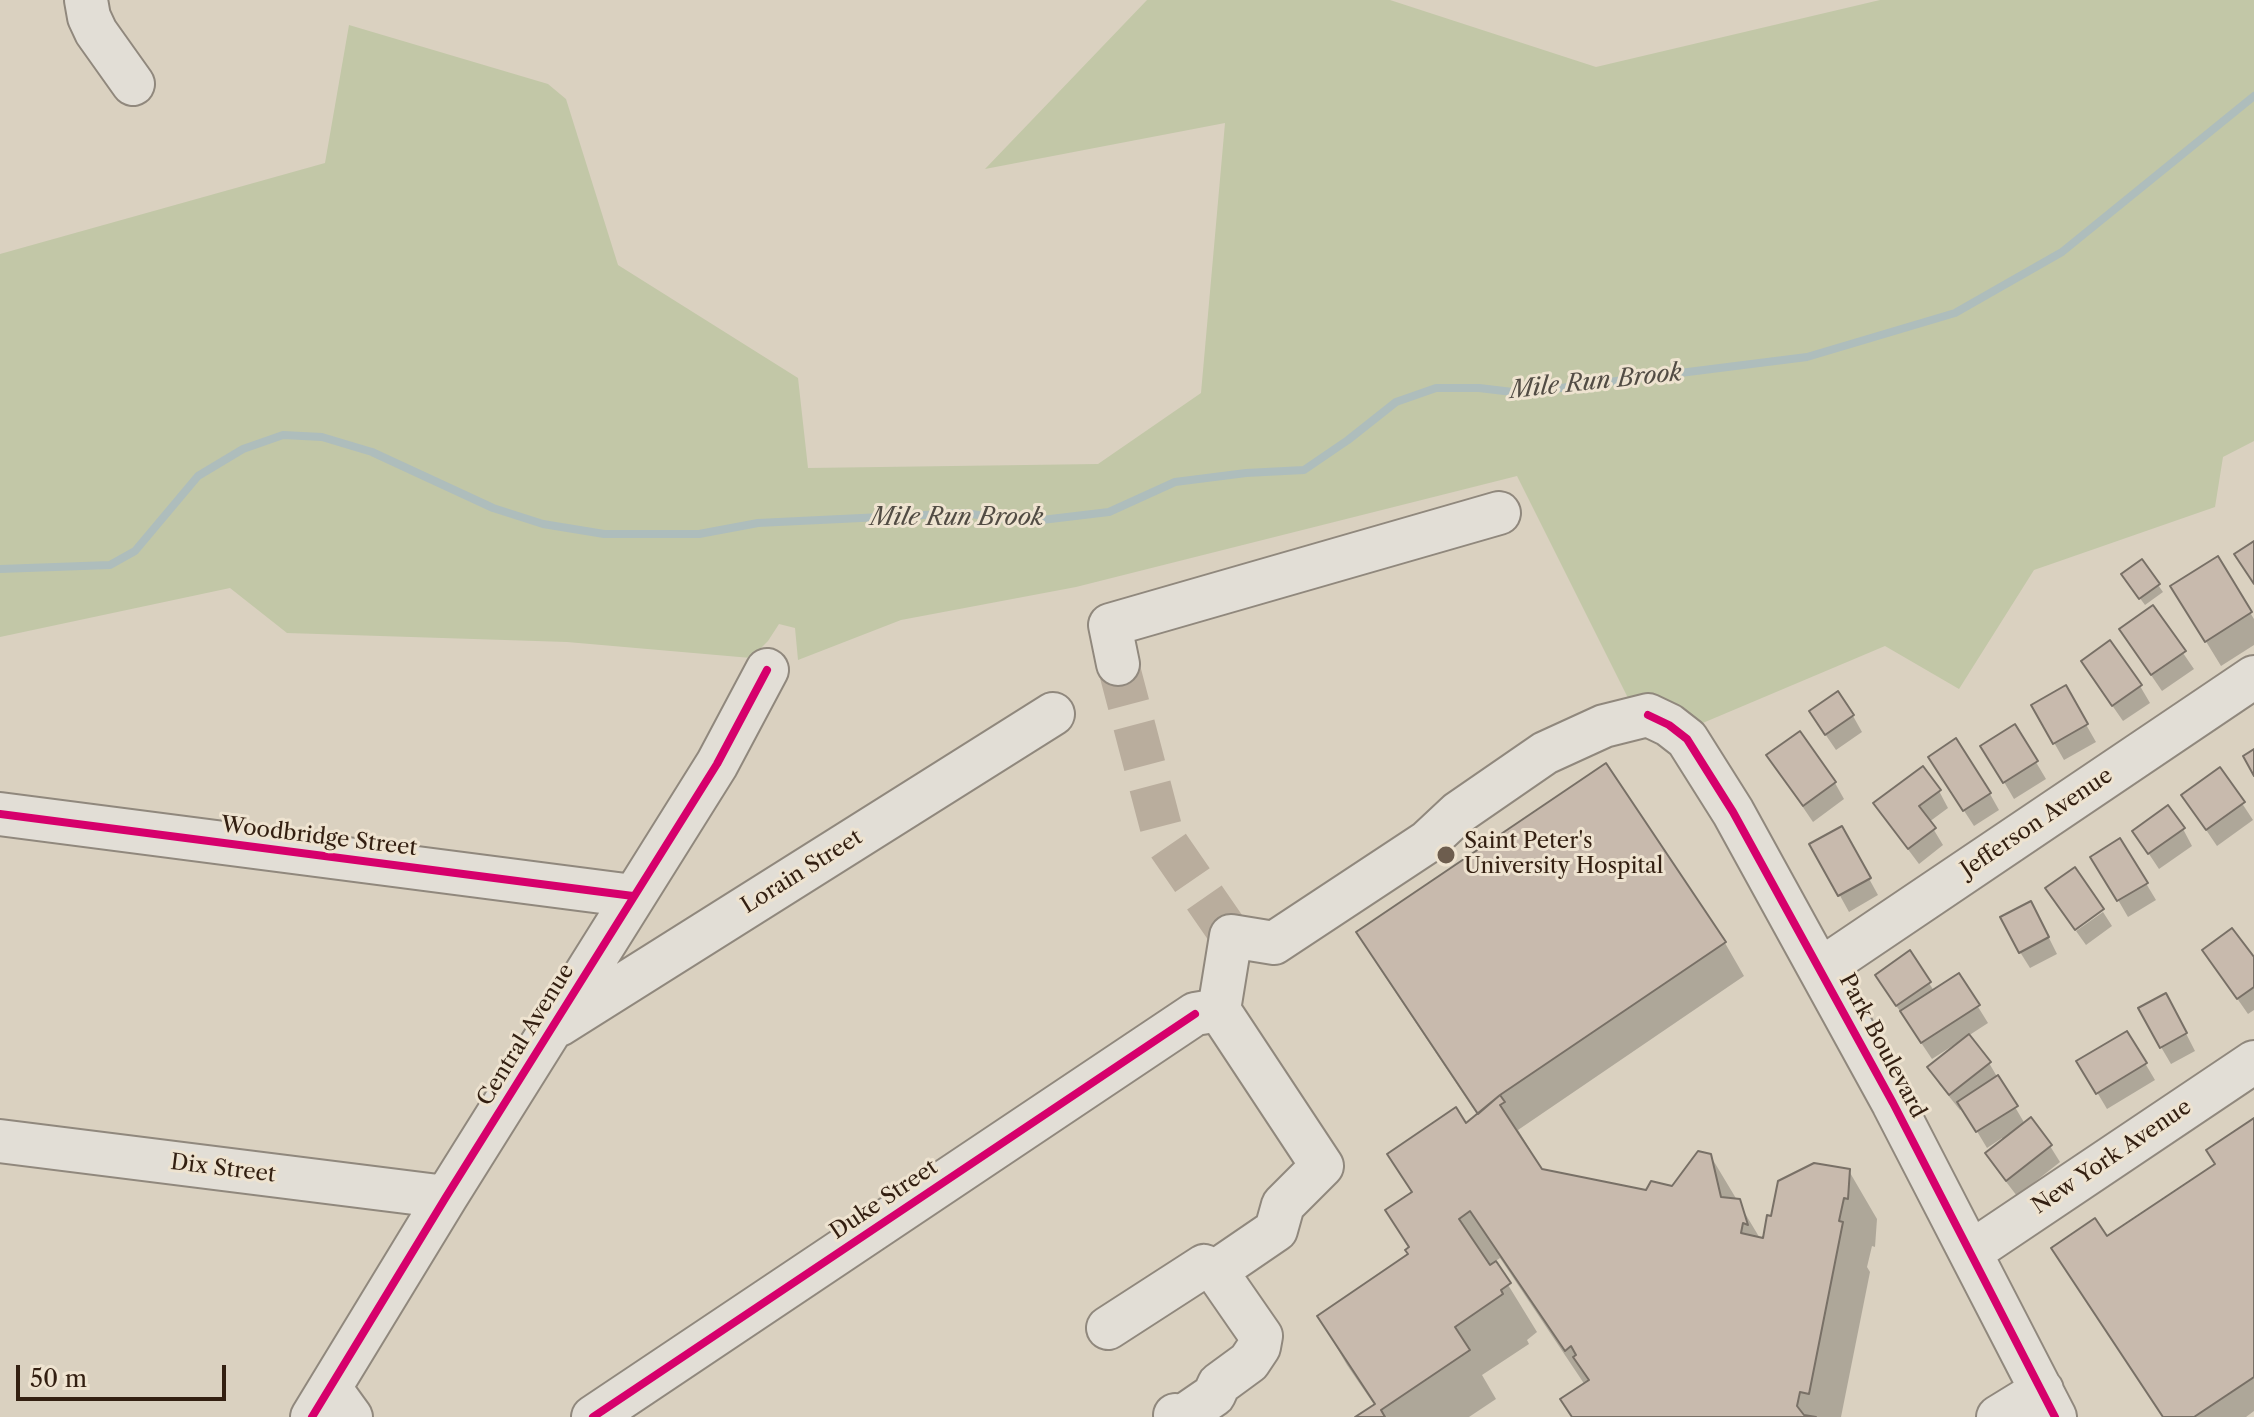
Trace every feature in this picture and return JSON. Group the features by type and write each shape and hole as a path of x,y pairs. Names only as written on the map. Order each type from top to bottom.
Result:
{"street":[{"path":"86,0 96,32 133,84"},
{"path":"1118,664 1110,625 1499,513"},
{"name":"Central Avenue","path":"331,1407 446,1197 717,764 767,670"},
{"name":"Jefferson Avenue","path":"1821,969 2254,677"},
{"name":"Lorain Street","path":"551,1029 1053,714"},
{"name":"Park Boulevard","path":"1207,1012 1231,936 1274,943 1427,842 1458,813 1545,753 1604,726 1648,715 1669,725 1687,739 1733,812 1893,1103 2048,1404"},
{"name":"Woodbridge Street","path":"0,814 633,896"},
{"path":"1207,1012 1322,1166 1283,1205 1276,1230 1216,1271"},
{"name":"Duke Street","path":"593,1417 1207,1012"},
{"name":"New York Avenue","path":"1971,1252 2254,1062"},
{"name":"Dix Street","path":"0,1141 446,1197"},
{"path":"1108,1328 1204,1266 1216,1271 1261,1336 1259,1347 1249,1362 1219,1384 1204,1381 1175,1402 1173,1416"},
{"path":"1998,1417 2048,1404"}],"green space":[{"path":"1147,0 1390,0 1596,67 1880,0 2254,0 2254,441 2223,457 2215,507 2034,570 1959,689 1885,646 1698,725 1630,702 1517,476 1076,587 901,620 798,660 795,628 779,624 751,658 567,642 287,633 230,588 0,637 0,254 325,163 349,25 548,84 566,99 618,265 798,378 808,468 1098,464 1201,393 1225,123 985,169"}],"building":[{"path":"2254,541 2254,584 2234,554"},
{"path":"2218,556 2252,612 2205,642 2170,586"},
{"path":"2142,559 2160,584 2139,599 2121,574"},
{"path":"2153,605 2186,651 2151,675 2119,629"},
{"path":"2110,640 2142,685 2112,706 2081,661"},
{"path":"2066,685 2088,724 2053,744 2031,705"},
{"path":"1838,691 1854,715 1825,735 1809,711"},
{"path":"2015,724 2038,761 2003,783 1980,746"},
{"path":"1800,731 1836,782 1803,806 1766,755"},
{"path":"1956,738 1991,793 1963,811 1928,757"},
{"path":"2254,749 2254,776 2243,756"},
{"path":"1606,763 1726,942 1500,1095 1478,1114 1356,932"},
{"path":"1923,766 1941,790 1919,806 1936,828 1908,849 1873,803"},
{"path":"2220,767 2245,802 2206,830 2181,795"},
{"path":"2168,805 2185,828 2148,854 2132,831"},
{"path":"1842,826 1871,878 1838,896 1809,844"},
{"path":"2120,838 2148,883 2117,901 2090,857"},
{"path":"2075,867 2104,909 2075,930 2045,888"},
{"path":"2031,901 2049,937 2019,953 2000,917"},
{"path":"2232,928 2254,957 2254,987 2237,999 2202,950"},
{"path":"1910,950 1931,982 1896,1006 1875,975"},
{"path":"1959,973 1980,1005 1921,1043 1900,1011"},
{"path":"2166,993 2187,1033 2160,1048 2138,1008"},
{"path":"2127,1031 2147,1063 2096,1094 2076,1061"},
{"path":"1969,1034 1991,1062 1949,1095 1927,1067"},
{"path":"1998,1075 2018,1106 1976,1132 1957,1102"},
{"path":"1500,1095 1505,1102 1500,1105 1542,1169 1646,1190 1651,1181 1672,1186 1698,1151 1711,1154 1721,1197 1740,1199 1748,1225 1743,1223 1741,1233 1763,1238 1778,1181 1814,1163 1850,1169 1848,1199 1844,1198 1839,1221 1843,1222 1809,1394 1800,1392 1797,1406 1804,1415 1816,1417 1572,1417 1560,1399 1589,1380 1573,1357 1576,1355 1571,1346 1565,1351 1470,1211 1459,1219 1490,1265 1496,1261 1511,1283 1501,1290 1503,1294 1455,1327 1470,1350 1381,1410 1385,1417 1355,1417 1375,1404 1317,1316 1408,1254 1405,1250 1409,1247 1385,1210 1412,1192 1387,1154 1456,1107 1466,1123"},
{"path":"2031,1117 2052,1145 2006,1181 1985,1153"},
{"path":"2254,1118 2254,1377 2194,1417 2163,1417 2051,1248 2095,1218 2107,1236 2215,1164 2206,1150"}],"waterway":[{"name":"Mile Run Brook","path":"0,569 110,565 135,551 198,476 243,449 283,435 322,437 372,452 493,508 543,524 604,534 699,534 758,523 965,513 1025,522 1109,512 1175,482 1304,470 1396,402 1436,388 1479,388 1521,393 1807,357 1955,313 2062,252 2254,96"}],"tunnel":[{"path":"1118,664 1164,839 1231,936"}],"cycle path":[{"path":"312,1417 717,764 767,670"},
{"path":"1648,715 1669,725 1687,739 1733,812 1893,1103 2055,1417"},
{"path":"0,814 633,896"},
{"path":"593,1417 1195,1014"}],"place":[{"name":"Saint Peter's University Hospital","path":"1446,855"}]}
